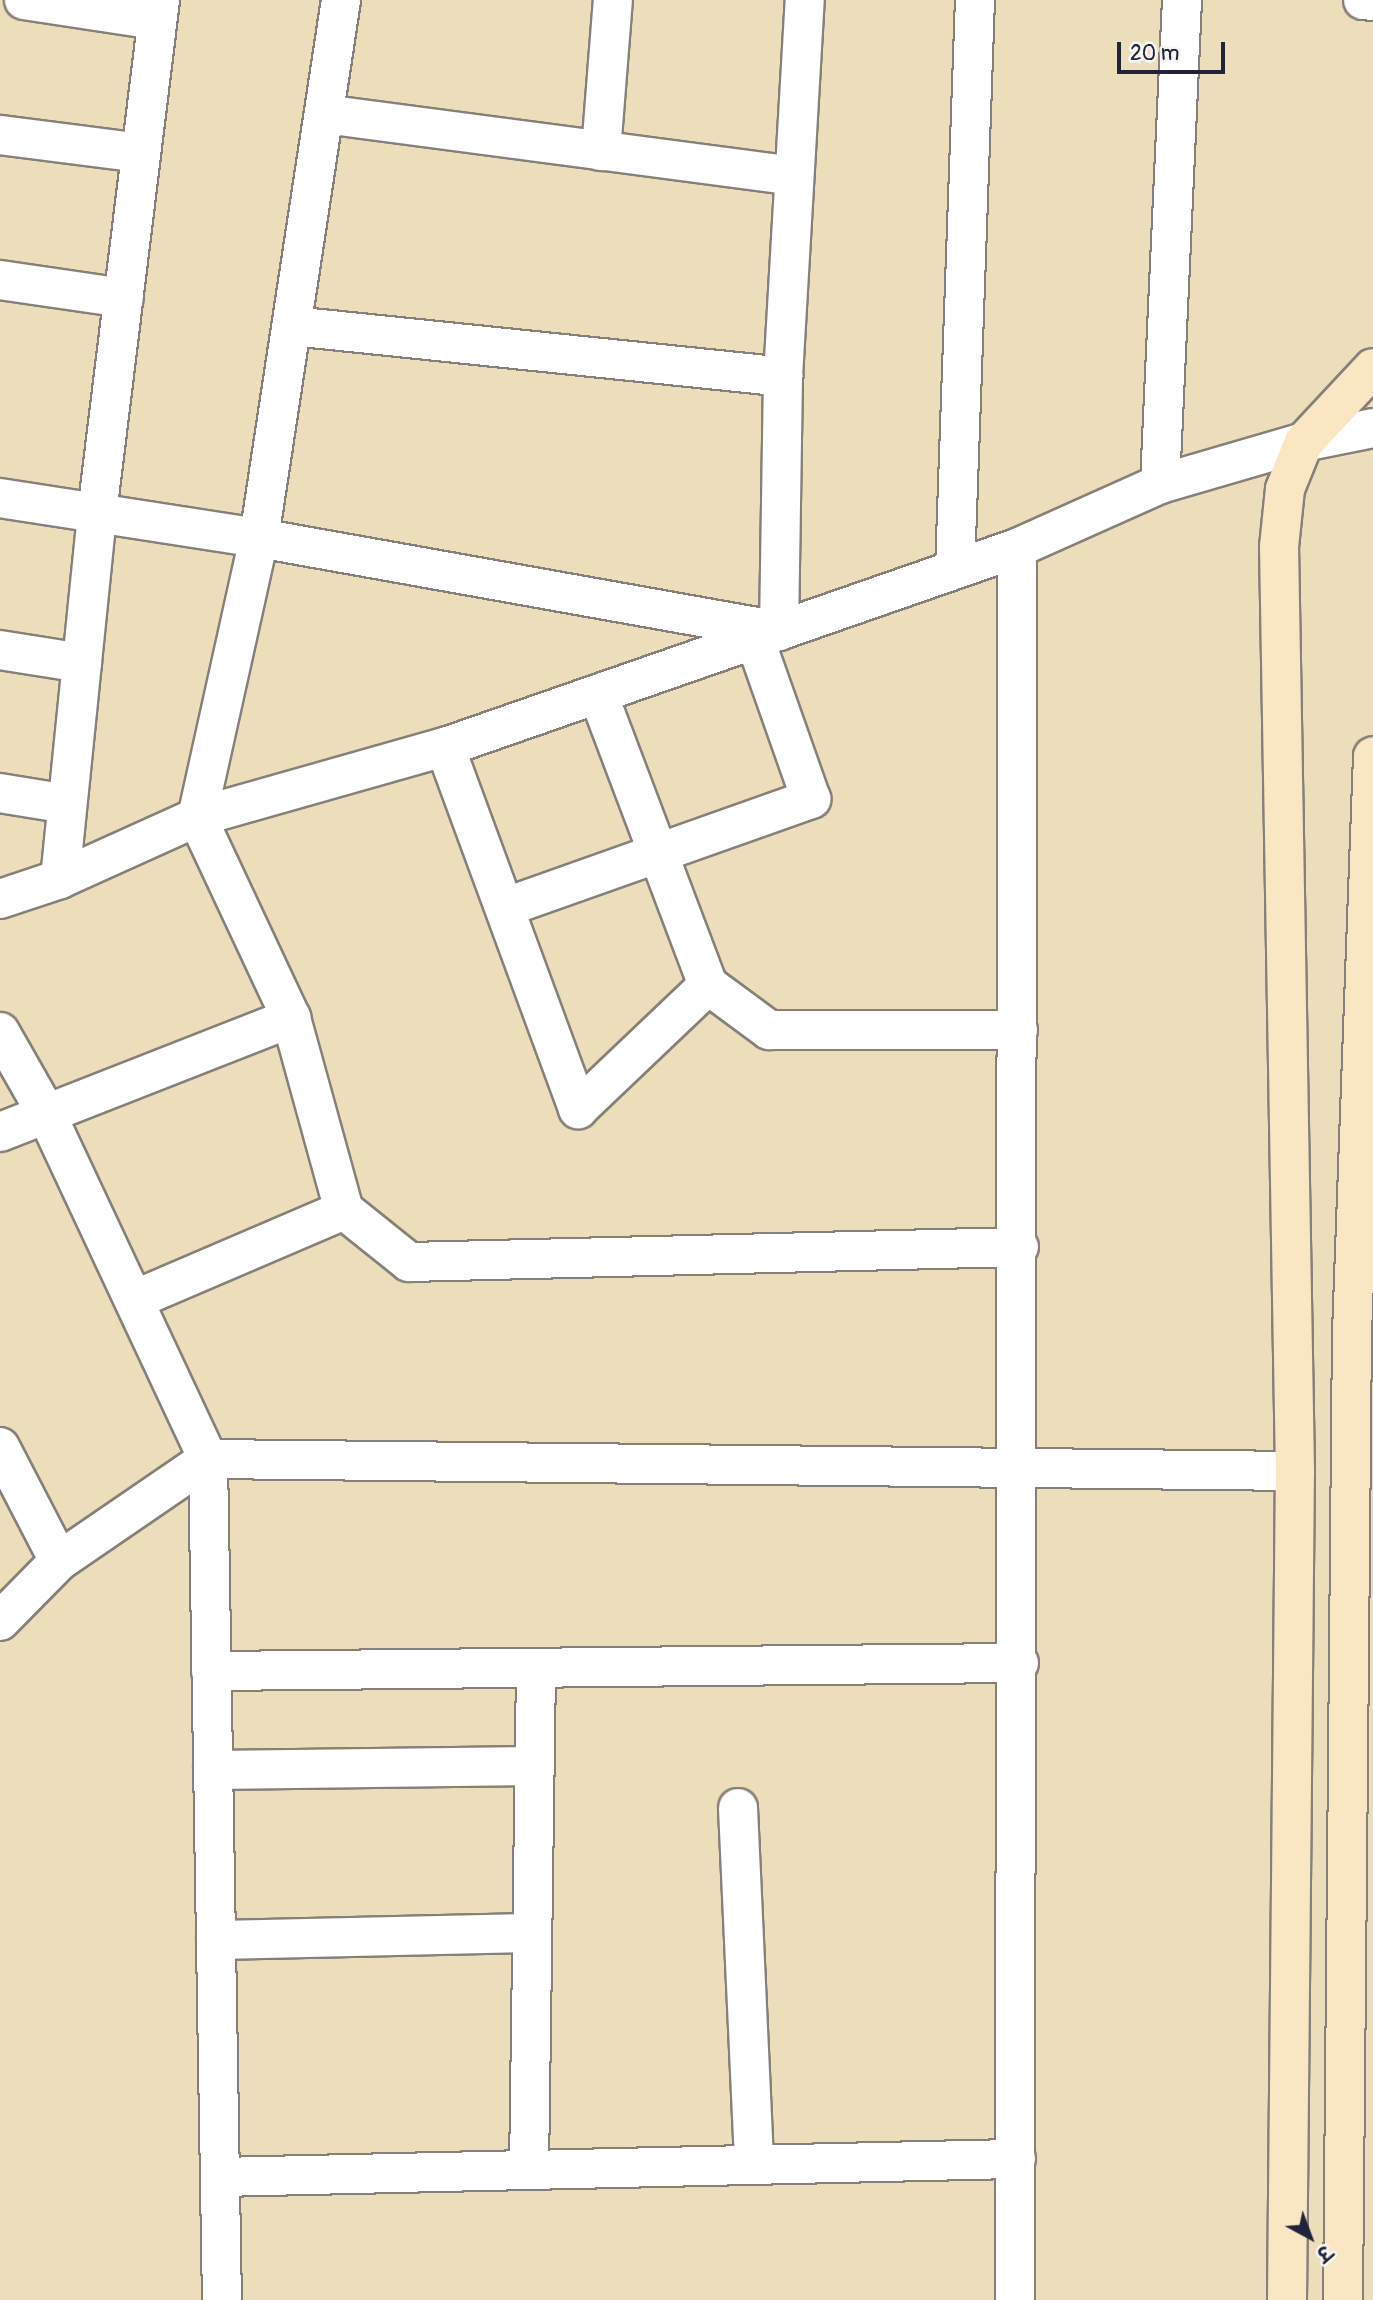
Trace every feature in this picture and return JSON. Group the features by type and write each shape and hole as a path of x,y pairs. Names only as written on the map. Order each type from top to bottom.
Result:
{"street":[{"path":"24,0 159,10 97,513 60,879"},
{"path":"341,0 259,538 197,817 291,1018 344,1210 409,1262 1019,1247"},
{"path":"601,150 613,0"},
{"path":"506,907 811,799 767,636 805,0"},
{"path":"956,569 975,0"},
{"path":"1160,484 1182,0"},
{"path":"1363,0 1373,1"},
{"path":"324,114 793,176"},
{"path":"0,135 141,153"},
{"path":"0,280 124,298"},
{"path":"292,326 783,377"},
{"path":"1287,2300 1295,1471 1279,547 1285,489 1304,442 1373,368"},
{"path":"0,899 60,879 197,817 444,747 1017,548 1160,484 1304,442 1373,428"},
{"path":"0,498 259,538 767,636"},
{"path":"1015,2300 1019,1663 1017,548"},
{"path":"0,650 82,663"},
{"path":"598,694 708,985 769,1030 1018,1030"},
{"path":"444,747 506,907 578,1109 708,985"},
{"path":"1343,2300 1350,1469 1362,1334 1373,756"},
{"path":"0,793 67,804"},
{"path":"0,1132 45,1111 291,1018"},
{"path":"0,1032 45,1111 208,1459 222,2300"},
{"path":"134,1300 344,1210"},
{"path":"0,1447 59,1561"},
{"path":"0,1622 59,1561 208,1459 1295,1471 1350,1469"},
{"path":"211,1671 1019,1663"},
{"path":"529,2170 536,1668"},
{"path":"213,1770 534,1766"},
{"path":"738,1808 754,2165"},
{"path":"216,1940 532,1933"},
{"path":"220,2177 1016,2159"}]}
